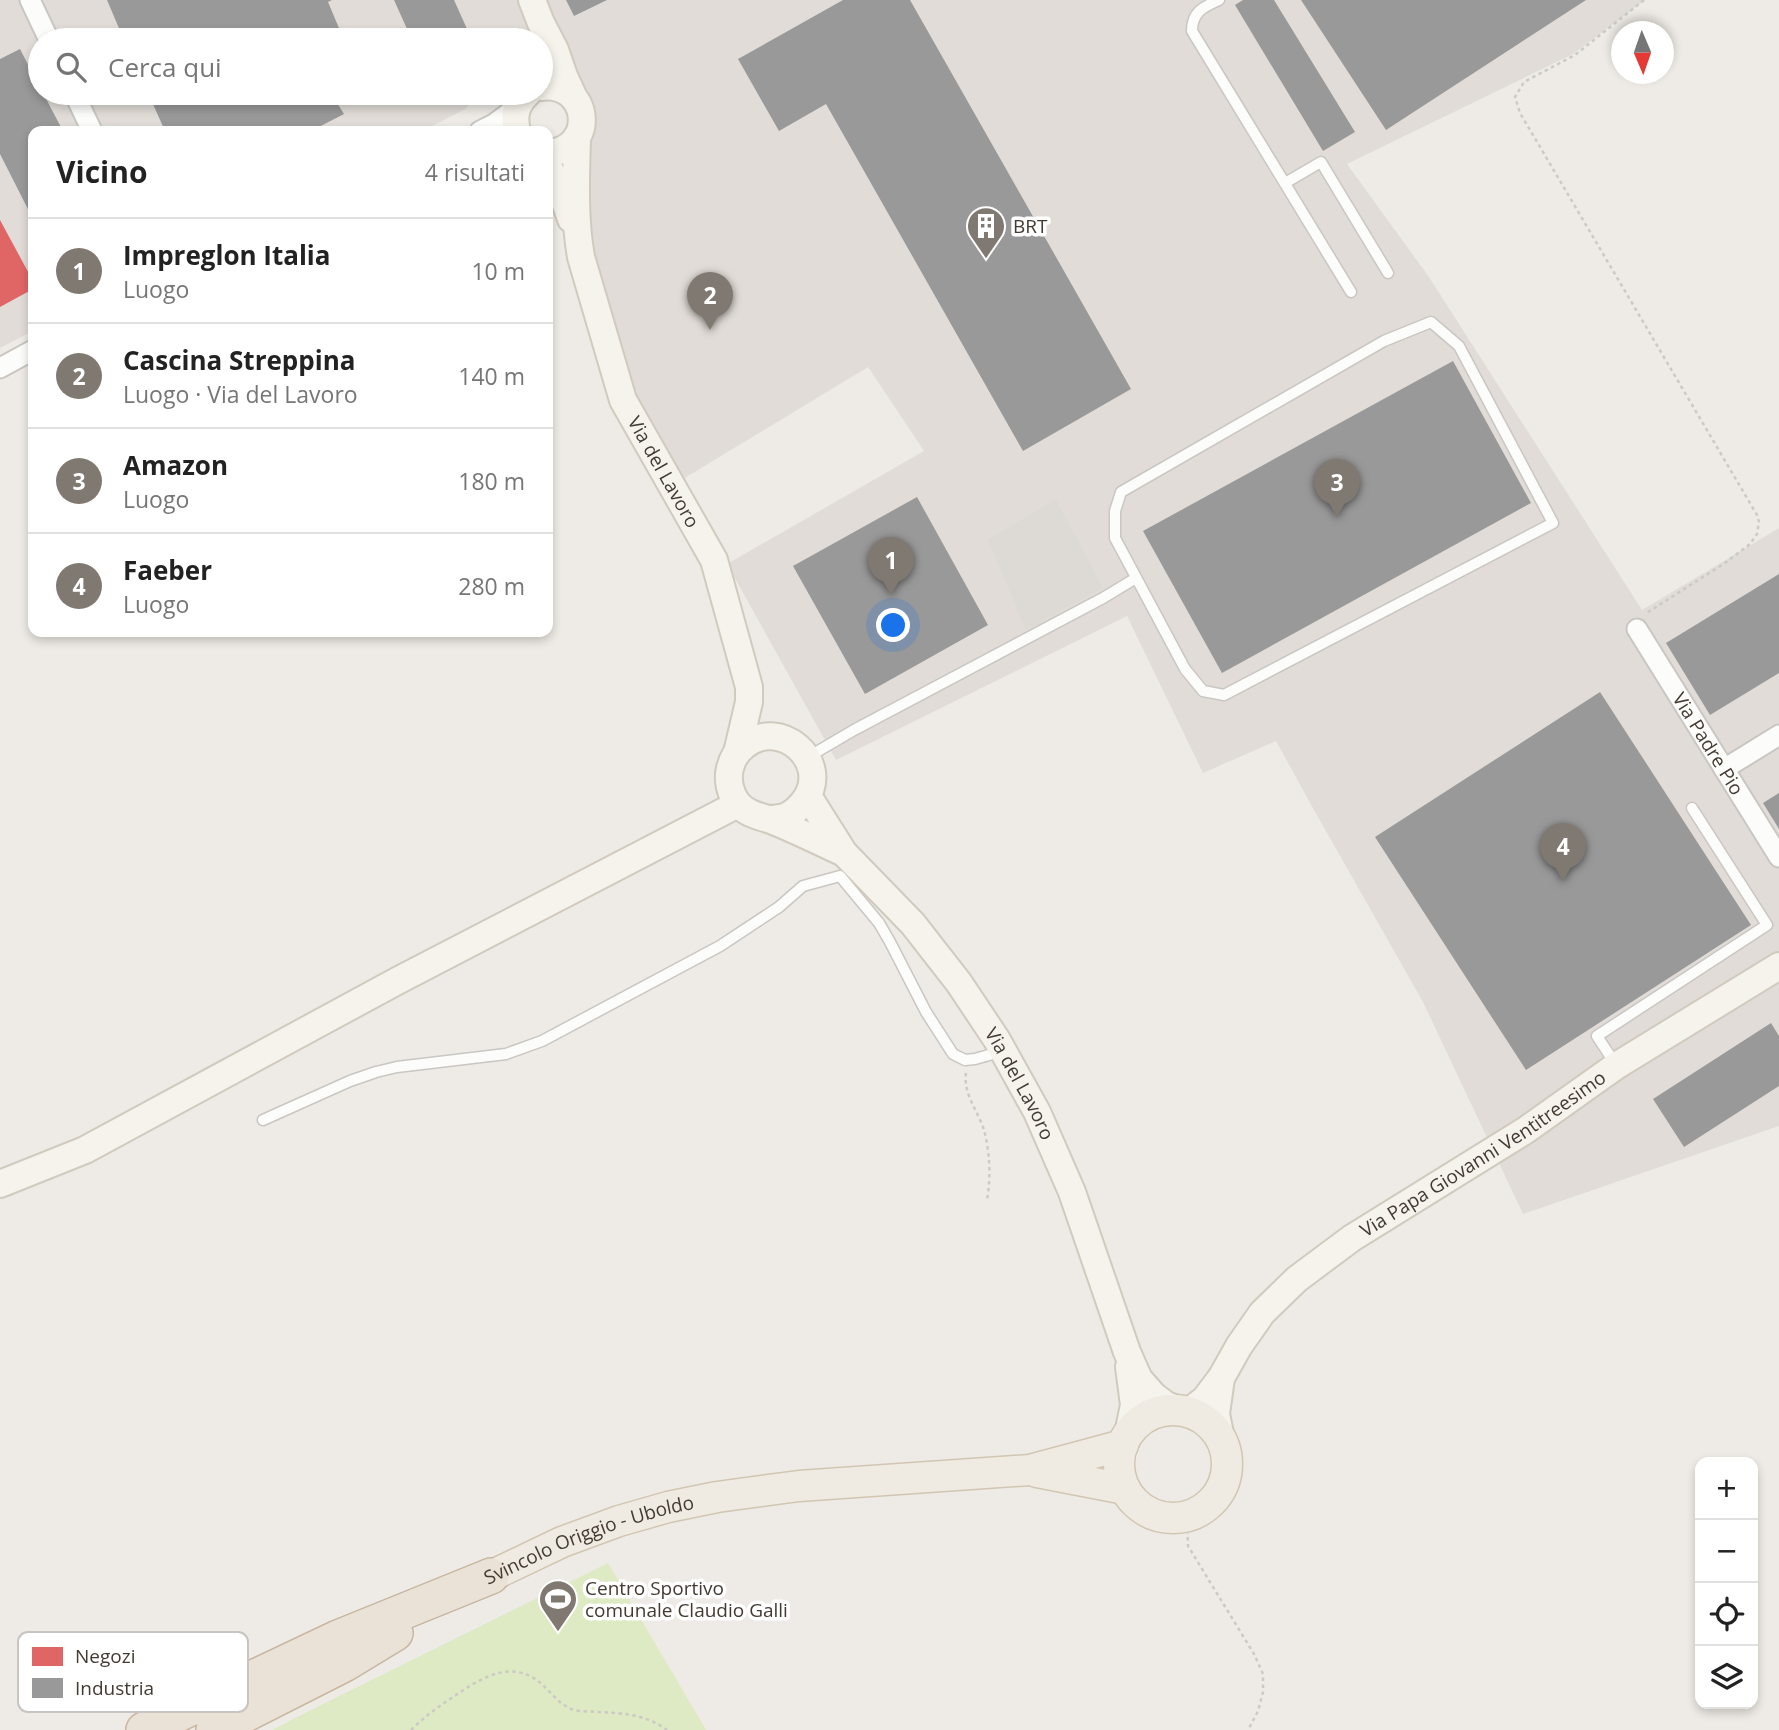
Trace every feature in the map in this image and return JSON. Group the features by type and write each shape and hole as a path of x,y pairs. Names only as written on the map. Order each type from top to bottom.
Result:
{"highway":[{"path":"248,1681 338,1638 491,1576"},
{"path":"214,1730 344,1664 491,1576"},
{"path":"144,1730 182,1712"}],"main road":[{"path":"1184,1412 1205,1421 1221,1440 1227,1460 1224,1481 1220,1491 1206,1507 1187,1516 1171,1518 1155,1515 1141,1507 1125,1489 1119,1463 1125,1440 1146,1418 1157,1413 1184,1412"},
{"name":"Svincolo Origgio - Uboldo","path":"248,1698 562,1542 619,1521 717,1497 799,1486 1030,1470 1125,1440"},
{"name":"Svincolo Origgio - Uboldo","path":"1030,1470 1125,1489"},
{"name":"Svincolo Origgio - Uboldo","path":"184,1730 220,1712"}],"street":[{"path":"30,0 43,28"},
{"name":"Via del Lavoro","path":"536,12 544,28"},
{"name":"Via del Lavoro","path":"553,46 582,117 578,137 576,193 578,241"},
{"path":"553,86 574,98"},
{"path":"80,105 90,126"},
{"path":"490,126 521,110"},
{"path":"553,152 561,151 578,137"},
{"name":"Via del Lavoro","path":"553,176 578,241 623,400 714,560 749,687 749,702 729,775 730,790 738,804 753,816 769,819 845,863 913,925 960,984 1004,1051 1037,1112 1072,1192 1127,1352 1139,1379 1147,1390 1166,1405 1184,1412"},
{"path":"0,368 28,353"},
{"name":"Via Padre Pio","path":"1637,629 1779,858"},
{"name":"Via del Lavoro","path":"749,702 772,736 785,738 798,746 807,757"},
{"path":"1724,769 1779,735"},
{"path":"737,753 744,745 758,738 772,736"},
{"path":"769,819 785,817 799,808 808,796 812,772 807,757"},
{"name":"Via del Lavoro","path":"808,796 845,863"},
{"path":"0,1184 85,1150 399,980 738,804"},
{"name":"Via Papa Giovanni Ventitreesimo","path":"1184,1412 1205,1399 1262,1313 1297,1279 1352,1238 1526,1130 1616,1066 1779,966"},
{"name":"Via del Lavoro","path":"1125,1440 1133,1405 1127,1352"},
{"name":"Via Papa Giovanni Ventitreesimo","path":"1221,1378 1216,1405 1221,1440"}],"lane":[{"path":"1219,0 1198,12 1192,20 1192,31 1351,292"},
{"path":"1285,183 1321,162 1388,274"},
{"path":"1431,321 1459,346 1553,523 1224,695 1203,691 1185,669 1136,578 1115,538 1115,511 1121,492 1384,341 1431,321"},
{"path":"807,757 1136,578"},
{"path":"1616,1066 1597,1035 1767,925 1692,808"},
{"path":"263,1120 376,1072 506,1054 542,1041 720,946 779,907 803,886 845,863 866,906 884,933 947,1047 953,1054 965,1060 1004,1051"}],"path":[{"path":"1637,629 1639,620 1646,613 1750,544 1757,534 1759,522 1520,113 1515,97 1524,82 1575,55 1644,0"},
{"path":"975,1059 967,1069 966,1084 987,1144 990,1182 987,1200"},
{"path":"1187,1516 1188,1546 1264,1674 1258,1711 1248,1730"},
{"path":"411,1730 470,1685 489,1675 512,1672 535,1678 562,1704 573,1710 639,1715 667,1730"}],"shaded area":[{"path":"0,0 1645,0 1617,21 1611,21 1611,26 1573,54 1347,164 1429,277 1642,610 1779,528 1779,1126 1523,1214 1423,1002 1276,741 1203,773 1127,616 836,760 727,564 924,451 868,367 683,479 628,398 586,238 586,118 553,61 553,28 28,28 28,105 469,105 433,126 28,126 28,334 0,348"},
{"path":"1056,499 1103,588 1026,630 988,540"}],"green space":[{"name":"Centro Sportivo comunale Claudio Galli","path":"608,1563 706,1730 272,1730 311,1710"}],"building: Negozi":[{"path":"0,220 28,272 28,292 0,307"}],"building: Industria":[{"path":"107,0 332,0 328,2 339,28 119,28"},
{"path":"394,0 454,0 467,28 407,28"},
{"path":"566,0 607,0 574,16"},
{"name":"BRT","path":"843,0 910,0 1131,389 1023,451 826,104 779,131 738,59"},
{"path":"1243,0 1274,0 1355,132 1323,151 1235,5"},
{"path":"1301,0 1586,0 1386,130"},
{"path":"20,49 28,65 28,105 49,105 60,126 28,126 28,209 0,154 0,59"},
{"path":"153,105 338,105 344,114 321,126 163,126"},
{"path":"1453,361 1531,503 1222,673 1143,531"},
{"path":"917,497 988,625 865,694 793,566"},
{"path":"1779,574 1779,673 1710,715 1666,643"},
{"path":"1600,692 1751,925 1526,1070 1375,837"},
{"path":"1779,793 1779,829 1763,803"},
{"path":"1771,1023 1779,1036 1779,1086 1684,1147 1653,1099"}],"place":[{"name":"BRT","path":"986,260"},
{"name":"Cascina Streppina","path":"710,330"},
{"name":"Amazon","path":"1337,517"},
{"name":"Impreglon Italia","path":"891,595"},
{"name":"Faeber","path":"1563,881"},
{"name":"Centro Sportivo comunale Claudio Galli","path":"558,1633"}]}
